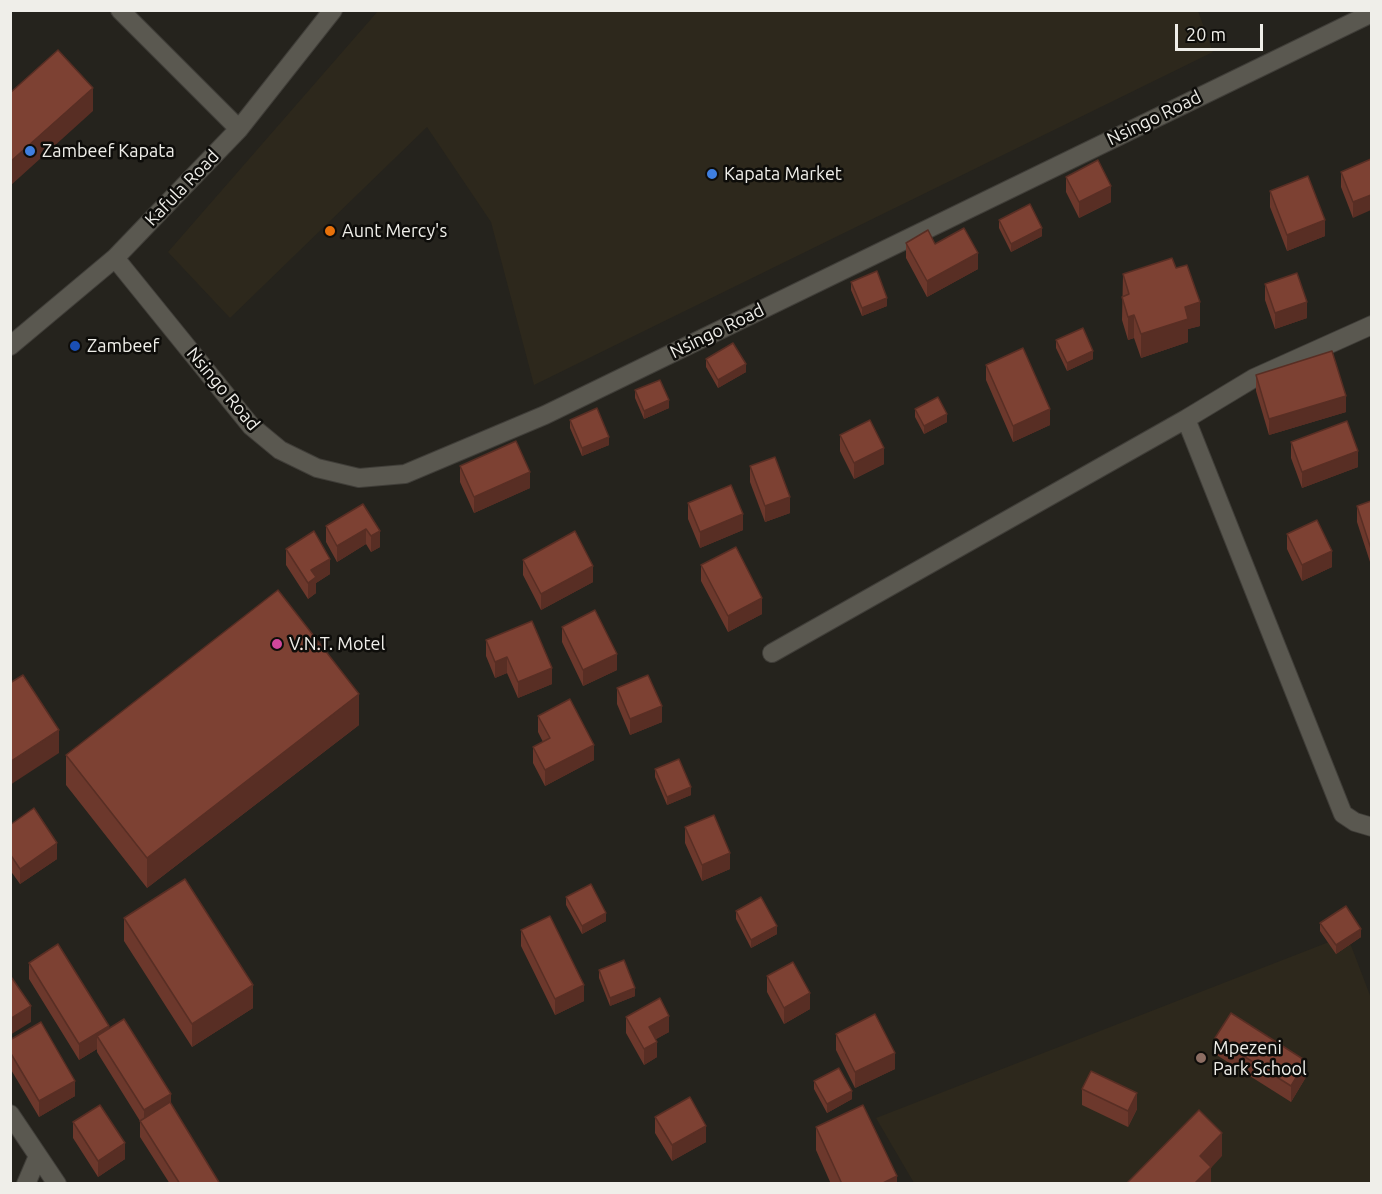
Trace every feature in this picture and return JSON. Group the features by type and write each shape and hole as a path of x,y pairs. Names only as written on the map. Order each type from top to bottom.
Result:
{"street":[{"path":"120,10 239,129"},
{"name":"Kafula Road","path":"10,346 116,258 239,129 333,10"},
{"name":"Nsingo Road","path":"116,258 251,426 280,450 317,468 359,478 405,474 544,415 1371,13"},
{"path":"772,653 1186,419 1254,378 1371,326"},
{"path":"1186,419 1343,814 1355,822 1371,827"},
{"path":"10,1114 57,1184"},
{"path":"26,1184 38,1156"}],"shaded area":[{"name":"Kapata Market","path":"378,11 1198,11 1213,52 534,385 491,222 427,127 230,318 168,252"},
{"name":"Mpezeni Park School","path":"1347,935 1371,998 1371,1183 914,1183 876,1118"}],"building":[{"name":"Zambeef Kapata","path":"58,50 93,88 10,162 10,93"},
{"path":"1371,159 1371,195 1353,202 1341,172"},
{"path":"1098,160 1111,186 1079,202 1066,177"},
{"path":"1308,176 1325,220 1287,235 1270,191"},
{"path":"1030,204 1042,228 1011,244 999,220"},
{"path":"964,228 978,253 927,281 906,243 928,230 935,244"},
{"path":"1172,258 1176,268 1187,265 1200,302 1185,307 1188,319 1141,334 1134,315 1128,317 1122,297 1129,294 1123,274"},
{"path":"877,271 887,298 862,308 851,282"},
{"path":"1297,273 1307,302 1275,313 1265,284"},
{"path":"1083,328 1093,351 1067,363 1056,340"},
{"path":"733,343 746,364 718,380 706,359"},
{"path":"1023,348 1050,409 1013,426 986,365"},
{"path":"1332,351 1346,396 1269,419 1256,375"},
{"path":"660,380 669,400 644,411 635,390"},
{"path":"938,397 947,414 924,426 915,409"},
{"path":"597,408 609,437 582,448 570,420"},
{"path":"870,420 884,448 854,463 840,435"},
{"path":"1347,421 1358,451 1302,472 1291,442"},
{"path":"516,441 530,472 474,497 460,466"},
{"path":"775,457 790,497 765,506 750,466"},
{"path":"731,485 743,514 700,532 688,503"},
{"path":"1371,501 1371,549 1357,506"},
{"path":"363,504 380,531 371,536 366,529 337,546 326,526"},
{"path":"1317,520 1332,551 1302,565 1287,534"},
{"path":"314,531 330,559 311,570 316,577 308,583 286,549"},
{"path":"575,531 593,566 541,594 523,560"},
{"path":"736,547 762,598 728,616 701,565"},
{"path":"278,590 359,694 147,858 66,755"},
{"path":"595,610 617,654 583,670 562,627"},
{"path":"532,621 552,668 518,682 507,657 495,662 486,640"},
{"path":"23,675 59,730 10,762 10,683"},
{"path":"648,675 662,706 630,719 617,688"},
{"path":"570,699 594,745 545,770 533,747 550,738 538,716"},
{"path":"679,759 691,787 667,797 655,769"},
{"path":"34,808 57,843 20,869 10,854 10,825"},
{"path":"714,815 730,853 702,865 685,827"},
{"path":"185,879 253,985 192,1024 124,918"},
{"path":"591,884 606,913 582,926 566,897"},
{"path":"761,897 777,926 751,940 736,911"},
{"path":"1346,906 1361,929 1336,945 1320,923"},
{"path":"550,916 584,985 555,999 521,930"},
{"path":"58,944 109,1026 79,1044 29,963"},
{"path":"624,960 635,988 610,998 599,970"},
{"path":"793,962 810,993 784,1008 767,976"},
{"path":"12,978 31,1006 10,1019 10,979"},
{"path":"660,998 669,1016 649,1027 657,1042 644,1049 626,1017"},
{"path":"1231,1013 1306,1061 1291,1086 1215,1038"},
{"path":"875,1014 895,1053 855,1072 836,1034"},
{"path":"124,1019 171,1094 144,1110 97,1036"},
{"path":"41,1022 75,1081 39,1101 10,1052 10,1040"},
{"path":"839,1068 852,1091 827,1104 814,1081"},
{"path":"1091,1071 1137,1093 1128,1111 1082,1089"},
{"path":"690,1097 706,1126 672,1145 655,1117"},
{"path":"170,1102 220,1184 180,1184 140,1121"},
{"path":"100,1105 125,1143 98,1161 73,1122"},
{"path":"863,1105 897,1176 881,1184 842,1184 816,1127"},
{"path":"1199,1110 1222,1133 1200,1156 1211,1167 1194,1184 1126,1184"}],"place":[{"name":"Zambeef Kapata","path":"30,151"},
{"name":"Kapata Market","path":"712,174"},
{"name":"Aunt Mercy's","path":"330,231"},
{"name":"Zambeef","path":"75,346"},
{"name":"V.N.T. Motel","path":"277,644"},
{"name":"Mpezeni Park School","path":"1201,1058"}]}
